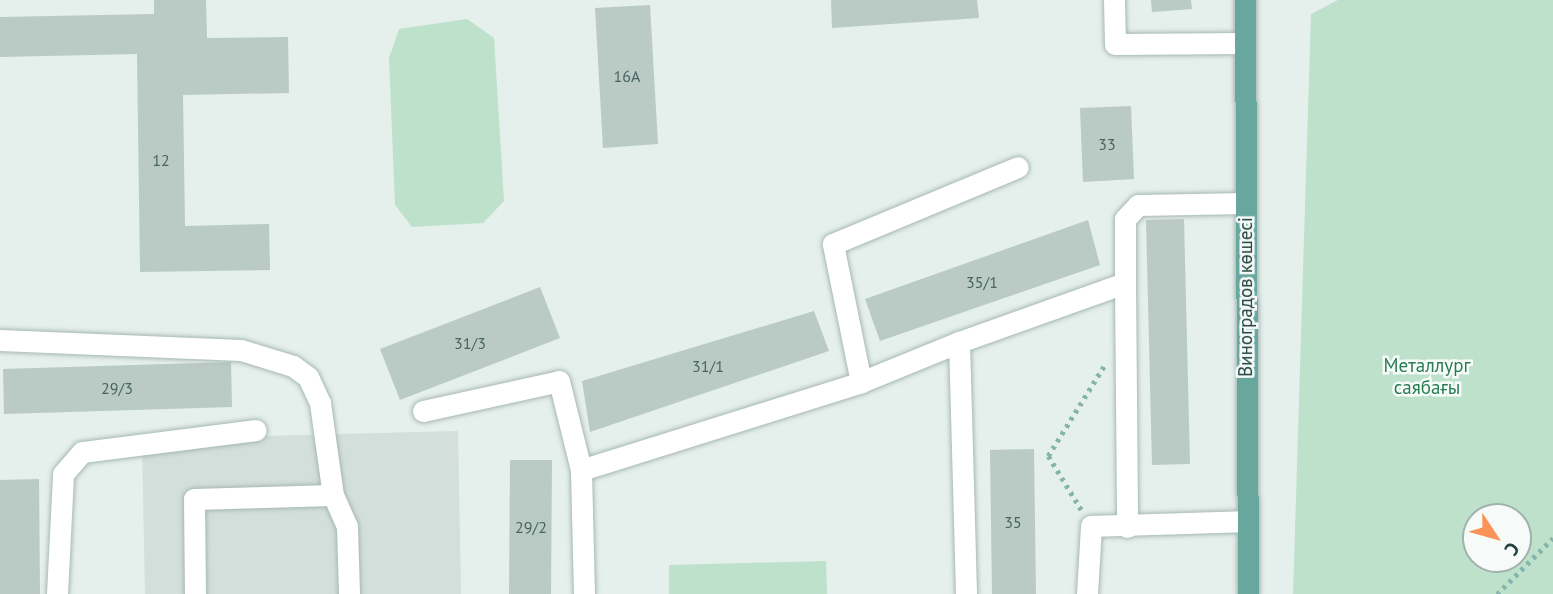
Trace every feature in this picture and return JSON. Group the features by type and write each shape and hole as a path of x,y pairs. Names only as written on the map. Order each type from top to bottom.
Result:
{"main road":[{"name":"Виноградов көшесі","path":"1245,0 1248,594"}],"lane":[{"path":"1114,0 1115,44 1245,43"},
{"path":"861,382 834,244 1018,167"},
{"path":"1127,527 1125,219 1138,205 1246,203"},
{"path":"581,470 861,382 959,342 1125,284"},
{"path":"0,340 241,350 293,366 308,377 320,404 333,495 347,526 349,594"},
{"path":"959,342 967,594"},
{"path":"423,411 559,381 581,470 584,594"},
{"path":"57,594 63,474 82,452 256,430"},
{"path":"195,594 194,499 333,495"},
{"path":"1087,594 1091,526 1127,527 1248,521"}],"path":[{"path":"1091,526 1048,456 1126,331"},
{"path":"1497,594 1553,538"}],"shaded area":[{"path":"458,431 461,594 145,594 142,439"}],"green space":[{"name":"Металлург саябағы","path":"1338,0 1553,0 1553,594 1293,594 1311,14"},
{"path":"467,19 494,38 504,201 483,223 412,227 395,205 389,58 399,29"},
{"path":"826,561 827,594 669,594 669,565"}],"building":[{"path":"154,0 206,0 207,38 288,37 289,93 183,95 185,226 269,224 270,270 140,272 137,54 0,57 0,17 154,14"},
{"path":"831,0 977,0 979,18 832,28"},
{"path":"1151,0 1191,0 1192,9 1152,12"},
{"path":"650,5 658,144 603,148 595,8"},
{"path":"1131,106 1134,179 1083,182 1080,108"},
{"path":"1184,219 1190,464 1152,465 1146,220"},
{"path":"1088,220 1100,265 880,341 865,299"},
{"path":"540,287 560,338 400,400 380,349"},
{"path":"814,311 829,351 590,432 582,381"},
{"path":"231,362 232,407 4,414 3,369"},
{"path":"1034,449 1036,594 992,594 990,450"},
{"path":"510,460 552,460 551,594 509,594"},
{"path":"39,479 40,594 0,594 0,480"}]}
